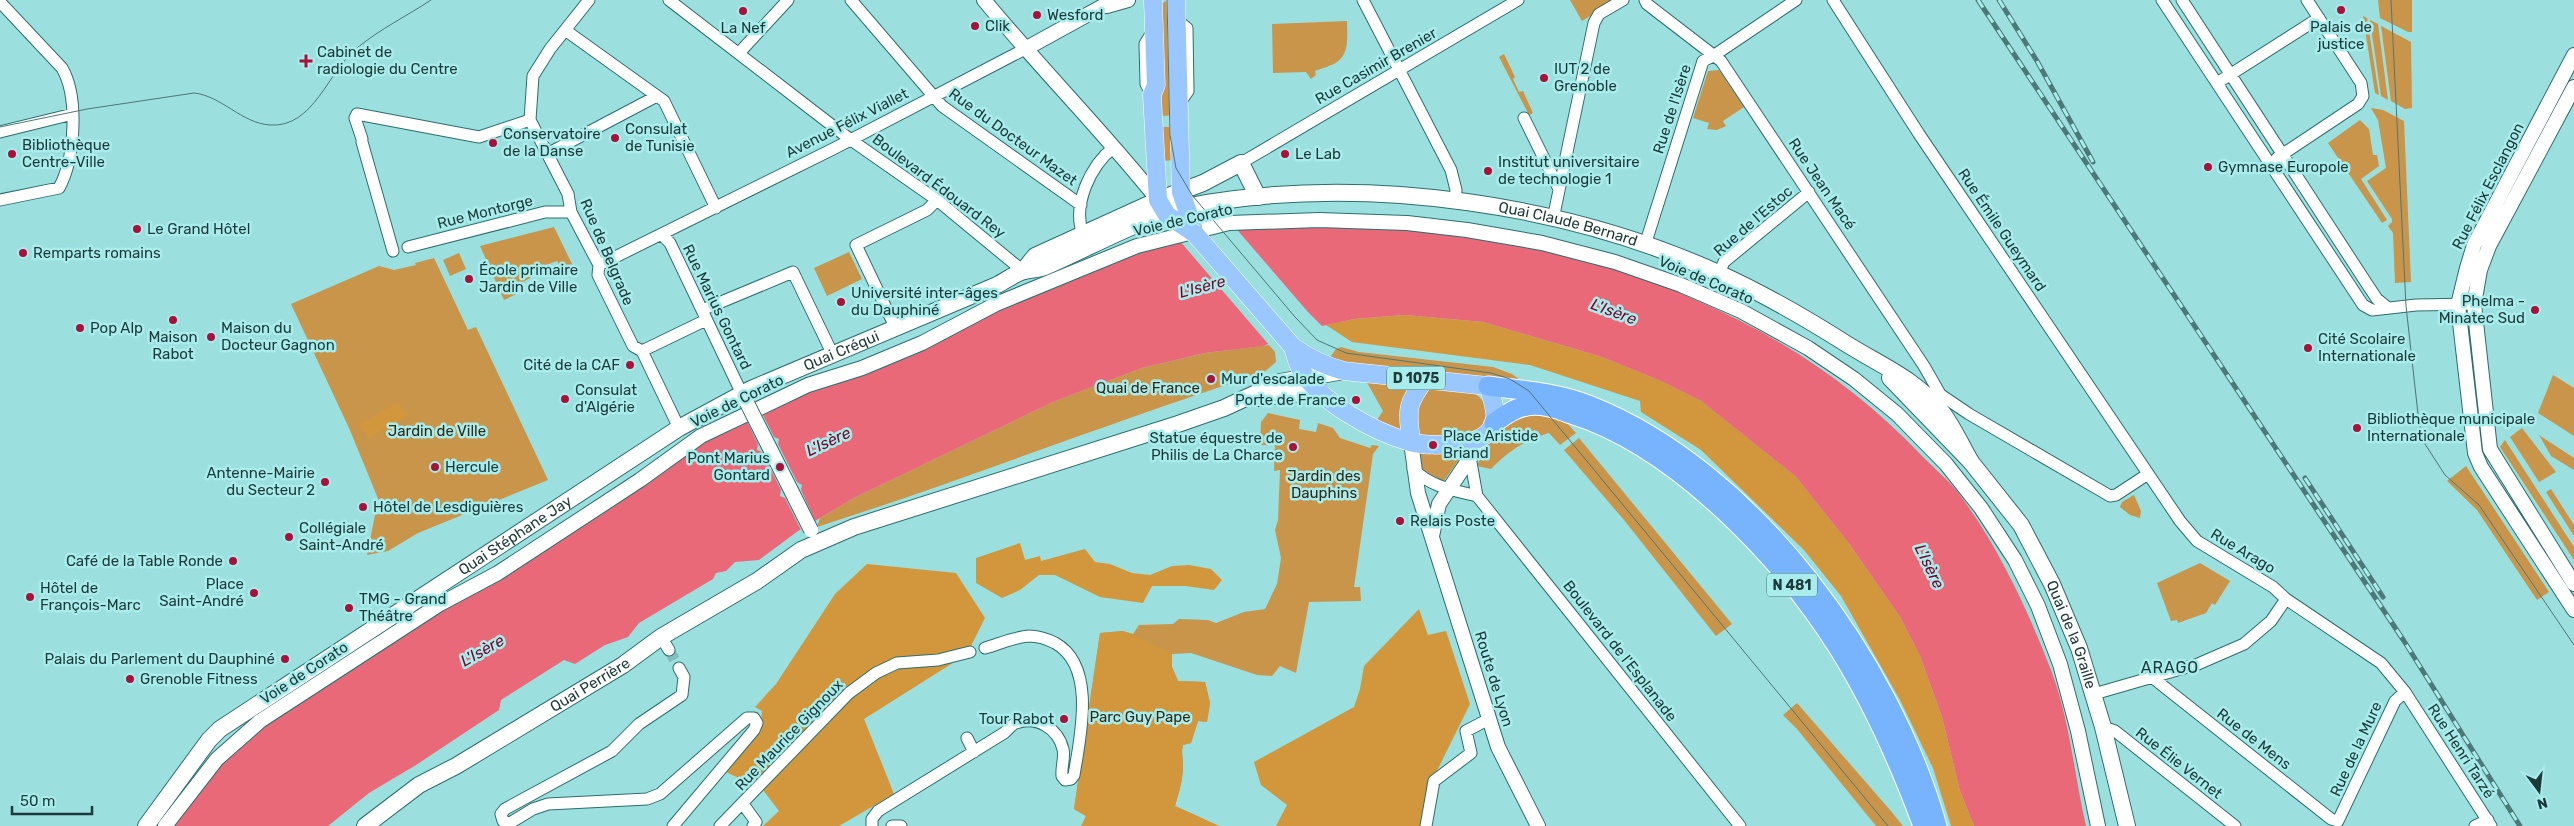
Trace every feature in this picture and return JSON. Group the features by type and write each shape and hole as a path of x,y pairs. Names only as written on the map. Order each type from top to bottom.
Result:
{"highway":[{"name":"N 481","path":"1488,386 1567,398 1592,406 1628,424 1657,440 1687,461 1755,520 1822,598 1876,680 1918,768 1938,826"},
{"name":"N 481","path":"1489,430 1516,409 1534,405 1594,422 1645,448 1716,504 1778,567 1838,647 1884,730 1904,774 1922,826"}],"main road":[{"path":"1153,0 1156,85 1152,95 1162,207"},
{"name":"D 1075","path":"1176,0 1184,200 1192,230"},
{"path":"1184,200 1245,160 1258,197"},
{"name":"Quai Claude Bernard","path":"1184,200 1321,192 1373,193 1455,201 1553,219 1645,245 1719,273 1809,320 1898,373 1941,410 1959,417 1971,462"},
{"name":"Quai Créqui","path":"744,399 833,356 997,285 1023,271 1042,268 1079,242 1162,207 1184,200"},
{"name":"D 1075","path":"1162,207 1192,230 1298,353 1307,378 1320,391 1349,414 1378,430 1411,442"},
{"name":"Quai Claude Bernard","path":"1855,349 1893,381 1971,462"},
{"name":"D 1075","path":"1298,353 1344,371 1488,386"},
{"path":"813,536 854,527 1178,424 1245,399 1280,382 1344,371"},
{"path":"1425,379 1412,397 1408,409 1411,442 1436,445 1462,444 1489,430 1493,403 1488,386"},
{"path":"1245,399 1320,391"},
{"name":"Quai Stéphane Jay","path":"146,826 209,740 220,729 679,428 744,399"},
{"name":"Quai de la Graille","path":"1971,462 2021,525 2058,598 2079,648 2094,694 2127,826"},
{"name":"Quai Perrière","path":"365,826 419,785 456,766 623,665 665,644 742,590 813,536"}],"street":[{"path":"393,251 355,114 479,137 530,120 533,76 564,30 589,0"},
{"name":"Boulevard Édouard Rey","path":"669,0 851,140 937,200 1023,271"},
{"path":"739,53 788,0"},
{"name":"Rue du Docteur Mazet","path":"851,0 942,106 1081,205"},
{"path":"984,0 1025,49 1113,146 1162,207"},
{"name":"Avenue Félix Viallet","path":"599,265 851,140 1111,3 1128,0"},
{"path":"1363,0 1451,170 1456,190 1455,201"},
{"name":"Rue Casimir Brenier","path":"1245,160 1518,0"},
{"path":"1553,219 1594,23 1599,14 1623,0"},
{"name":"Rue Jean Macé","path":"1645,0 1721,61 1809,192 1940,394 1941,410"},
{"name":"Rue de l'Isère","path":"1645,245 1703,61 1714,56 1796,0"},
{"name":"Rue Émile Gueymard","path":"1833,0 1919,134 2148,474"},
{"path":"2182,0 2372,292 2388,308"},
{"path":"2269,163 2358,104 2363,96 2361,83 2307,0"},
{"path":"2166,1 2217,83 2363,305 2372,310 2416,305 2474,304"},
{"path":"0,2 62,68 72,92 73,114 63,180 59,188 0,200"},
{"path":"2217,83 2319,18"},
{"path":"564,30 664,101 671,111 716,208"},
{"name":"Rue Félix Esclangon","path":"2574,55 2474,245 2458,305 2475,453 2482,467 2574,610"},
{"name":"Rue Félix Esclangon","path":"2574,87 2489,246 2480,270 2474,304 2490,449 2574,584"},
{"path":"547,154 657,96"},
{"path":"0,132 73,114"},
{"path":"1524,118 1559,189"},
{"name":"Rue de Belgrade","path":"530,120 568,194 571,212 599,265 598,275 633,346 642,351 679,428"},
{"path":"2540,120 2549,135"},
{"path":"1079,242 1083,192 1099,162 1113,146"},
{"name":"Rue de l'Estoc","path":"1719,273 1724,262 1809,192"},
{"path":"896,329 856,245 927,210 937,200"},
{"name":"Rue Montorge","path":"408,247 545,212 571,212"},
{"name":"Voie de Corato","path":"165,826 217,759 260,721 440,604 498,573 640,480 701,436 801,388 862,368 915,346 996,304 1138,246 1229,223 1319,220 1369,221 1460,229 1542,243 1606,259 1673,282 1741,311 1808,348 1854,379 1897,414 1946,464 1985,513 2018,567 2041,614 2060,664 2078,731 2098,826"},
{"name":"Rue Marius Gontard","path":"662,235 670,243 744,399"},
{"path":"642,351 704,315 793,272 833,356"},
{"path":"1898,373 1940,394 1959,417 2110,496 2116,495 2148,474"},
{"path":"744,399 813,536"},
{"path":"1919,407 1941,410"},
{"path":"1432,537 1438,504 1489,430"},
{"path":"1411,442 1418,493 1432,537"},
{"path":"1414,469 1422,478 1449,489 1477,496 1470,457"},
{"name":"Rue Arago","path":"2148,474 2197,541 2273,587 2286,599 2381,663 2405,692"},
{"name":"Boulevard de l'Esplanade","path":"1477,496 1740,826"},
{"name":"Route de Lyon","path":"1432,537 1498,747 1538,826"},
{"path":"2094,694 2198,664 2244,644 2270,621 2286,599"},
{"path":"872,826 872,819 878,811 974,752 1015,723 1040,722 1059,737 1064,758 1062,776 1065,780 1071,779 1074,775 1082,722 1082,700 1077,670 1068,654 1060,646 1046,638 1031,636 1018,637 985,648"},
{"name":"Rue Maurice Gignoux","path":"720,826 849,693 876,673 897,663 938,660 970,652"},
{"name":"Rue Maurice Gignoux","path":"673,826 754,730 757,723 754,718 747,718 660,794 647,799 548,804 533,809 510,823 503,821 501,814 505,809 612,752 638,724 682,695 684,677 680,668"},
{"name":"Rue de Mens","path":"2153,678 2331,819 2338,821"},
{"name":"Rue de la Mure","path":"2338,821 2395,701 2405,692"},
{"name":"Rue Henri Tarzé","path":"2405,692 2489,823"},
{"path":"1426,826 1434,781 1471,753 1466,731 1489,719"},
{"name":"Rue Élie Vernet","path":"2103,727 2116,732 2234,826"},
{"path":"967,738 974,752"},
{"path":"743,804 756,822 753,826"},
{"path":"2475,826 2489,823"},
{"path":"892,826 902,826"}],"green space":[{"path":"1168,0 1174,115 1162,116 1159,5"},
{"path":"1570,0 1617,0 1582,21"},
{"path":"2378,0 2412,0 2412,32 2408,32 2380,18"},
{"path":"2363,16 2367,18 2379,95 2375,93"},
{"path":"2370,20 2378,24 2388,100 2381,96"},
{"path":"1347,21 1346,49 1337,62 1315,71 1316,75 1311,79 1306,72 1273,73 1272,24"},
{"path":"2381,26 2411,42 2412,108 2405,109 2391,101"},
{"path":"1504,54 1515,77 1513,79 1519,92 1523,91 1533,113 1529,115 1499,57"},
{"path":"1719,70 1744,107 1723,121 1726,126 1717,130 1707,129 1709,123 1693,118 1708,71"},
{"path":"2371,108 2383,110 2404,121 2411,282 2395,283 2393,233 2388,226 2392,219 2367,181 2386,168 2378,120"},
{"path":"2360,120 2369,129 2373,155 2377,155 2379,166 2361,179 2387,220 2382,223 2328,143"},
{"path":"1161,127 1176,127 1176,160 1161,161"},
{"path":"554,227 572,264 562,269 557,261 529,271 532,277 521,283 525,290 504,300 480,246"},
{"path":"849,252 862,279 827,296 814,268"},
{"path":"459,253 466,269 450,276 443,260"},
{"name":"Jardin de Ville","path":"434,258 468,330 476,327 548,480 418,533 388,551 367,555 375,515 384,513 349,428 291,304 379,266 394,270 416,265 415,263"},
{"path":"1405,315 1483,322 1602,357 1663,382 1701,401 1796,477 1850,545 1900,617 1920,656 1942,717 1960,791 1974,826 1951,826 1933,768 1900,700 1841,596 1804,550 1701,450 1641,412 1640,401 1530,365 1352,342 1326,325 1354,319"},
{"name":"Quai de France","path":"1269,345 1275,352 1276,362 1263,373 817,527 820,518 854,498 1053,402 1142,368 1205,353"},
{"path":"1341,347 1359,352 1493,367 1512,374 1527,385 1334,361 1331,356 1336,349"},
{"path":"2553,375 2574,388 2574,436 2538,413"},
{"path":"1365,379 1413,384 1405,431 1388,426 1377,420 1383,411"},
{"path":"1434,387 1467,390 1480,397 1488,412 1482,426 1473,432 1458,436 1430,436 1417,433 1416,413 1419,401 1423,395"},
{"path":"397,403 408,415 368,439 360,424"},
{"name":"Jardin des Dauphins","path":"1268,413 1300,420 1299,429 1316,432 1318,423 1333,428 1340,438 1370,448 1372,445 1379,446 1373,454 1354,587 1360,587 1361,601 1309,602 1296,673 1280,666 1272,676 1257,675 1191,653 1172,654 1172,667 1178,681 1205,682 1210,703 1207,722 1198,721 1191,743 1183,745 1182,775 1175,806 1219,826 1082,826 1086,816 1074,809 1100,633 1123,631 1133,634 1139,625 1173,624 1179,619 1208,620 1216,623 1244,612 1265,609 1277,584 1281,558 1275,530 1278,520 1280,470 1274,471 1275,445 1260,445 1261,422"},
{"path":"1533,414 1565,421 1576,433 1560,445 1549,433 1517,447 1491,469 1477,466 1487,446 1508,421 1520,416"},
{"path":"2522,428 2556,472 2539,482 2510,437"},
{"path":"2539,435 2574,458 2574,470 2551,456"},
{"path":"1579,438 1732,624 1716,636 1624,520 1564,450"},
{"path":"2505,440 2574,547 2574,560 2500,447"},
{"path":"1461,453 1462,455 1443,482 1432,478 1422,469 1418,454"},
{"path":"2466,466 2549,592 2537,600 2477,510 2447,481"},
{"path":"2551,489 2574,525 2574,536 2546,492"},
{"path":"2134,495 2141,511 2140,518 2130,515 2120,507 2122,502"},
{"path":"1020,543 1025,560 1040,556 1041,561 1085,549 1095,562 1110,564 1132,573 1150,575 1172,566 1189,565 1211,569 1222,580 1214,590 1185,586 1152,586 1143,603 1100,597 1055,575 1039,575 1020,590 1002,598 976,583 976,558"},
{"path":"2200,563 2230,581 2215,605 2212,603 2206,613 2178,623 2177,620 2171,621 2157,583"},
{"path":"867,564 956,573 985,618 967,654 864,719 894,794 839,826 763,826 779,811 763,790 724,771 760,731 762,711 755,707 776,684 835,594"},
{"path":"1419,609 1428,635 1446,631 1470,704 1429,787 1420,826 1276,826 1287,805 1261,785 1254,762 1354,707 1360,689 1364,666"},
{"name":"Parc Guy Pape","path":"1123,631 1172,654 1172,667 1178,681 1205,682 1210,703 1207,722 1198,721 1191,743 1183,745 1182,775 1175,806 1219,826 1081,826 1086,816 1074,809 1100,633"},
{"path":"1797,703 1903,826 1876,826 1797,729 1783,715"}],"water":[{"name":"L'Isère","path":"1365,225 1519,243 1580,255 1620,266 1756,329 1816,366 1872,408 1957,491 1972,511 2010,577 2032,623 2051,670 2063,708 2086,826 1974,826 1960,791 1942,717 1920,656 1900,617 1850,545 1796,477 1701,401 1663,382 1602,357 1483,322 1405,315 1354,319 1304,330 1263,346 1205,353 1142,368 1053,402 854,498 798,531 759,560 735,562 726,571 716,573 713,579 639,623 628,637 605,645 575,664 564,660 501,700 499,710 416,765 369,793 328,826 169,826 241,739 691,445 986,312 1147,246 1226,227"}],"pier":[{"path":"1233,225 1324,328 1270,346 1179,240"},
{"name":"Pont Marius Gontard","path":"760,409 774,437 779,439 778,444 797,482 802,485 801,490 816,523 802,532 785,498 780,496 781,490 762,452 757,450 758,444 745,417"}],"tunnel":[{"path":"669,650 679,668"}],"tram line":[{"path":"0,127 87,109 194,93 214,99 250,120 270,125 285,123 298,117 309,108 337,70 357,48 431,0"},
{"path":"1167,0 1170,135 1176,168 1192,195 1295,317 1317,340 1346,353 1491,373 1510,379 1529,391 1888,826"},
{"path":"2391,0 2406,306 2419,423 2425,444 2445,475 2479,505 2574,645"}],"railway":[{"path":"1978,0 2404,641 2520,826"},
{"path":"1999,0 2037,61 2093,162"},
{"path":"2305,478 2383,597"}],"place":[{"name":"Palais de justice","path":"2341,10"},
{"name":"La Nef","path":"743,11"},
{"name":"Wesford","path":"1037,15"},
{"name":"Clik","path":"975,26"},
{"name":"Cabinet de radiologie du Centre","path":"306,61"},
{"name":"IUT 2 de Grenoble","path":"1544,78"},
{"name":"Consulat de Tunisie","path":"615,138"},
{"name":"Conservatoire de la Danse","path":"493,143"},
{"name":"Bibliothèque Centre-Ville","path":"12,154"},
{"name":"Le Lab","path":"1285,154"},
{"name":"Gymnase Europole","path":"2208,167"},
{"name":"Institut universitaire de technologie 1","path":"1488,171"},
{"name":"Le Grand Hôtel","path":"137,229"},
{"name":"Remparts romains","path":"23,253"},
{"name":"École primaire Jardin de Ville","path":"469,279"},
{"name":"Université inter-âges du Dauphiné","path":"841,302"},
{"name":"Phelma - Minatec Sud","path":"2535,310"},
{"name":"Maison Rabot","path":"173,320"},
{"name":"Pop Alp","path":"80,328"},
{"name":"Maison du Docteur Gagnon","path":"211,337"},
{"name":"Cité Scolaire Internationale","path":"2308,348"},
{"name":"Cité de la CAF","path":"630,365"},
{"name":"Mur d'escalade","path":"1211,379"},
{"name":"Consulat d'Algérie","path":"565,399"},
{"name":"Porte de France","path":"1356,400"},
{"name":"Bibliothèque municipale Internationale","path":"2357,428"},
{"name":"Place Aristide Briand","path":"1433,445"},
{"name":"Statue équestre de Philis de La Charce","path":"1293,447"},
{"name":"Hercule","path":"435,467"},
{"name":"Pont Marius Gontard","path":"780,467"},
{"name":"Antenne-Mairie du Secteur 2","path":"325,482"},
{"name":"Hôtel de Lesdiguières","path":"363,507"},
{"name":"Relais Poste","path":"1400,521"},
{"name":"Collégiale Saint-André","path":"289,537"},
{"name":"Café de la Table Ronde","path":"233,561"},
{"name":"Place Saint-André","path":"254,593"},
{"name":"Hôtel de François-Marc","path":"30,597"},
{"name":"TMG - Grand Théâtre","path":"349,608"},
{"name":"Palais du Parlement du Dauphiné","path":"285,659"},
{"name":"Grenoble Fitness","path":"130,679"},
{"name":"Tour Rabot","path":"1064,719"}],"district":[{"name":"ARAGO","path":"2170,667"}]}
